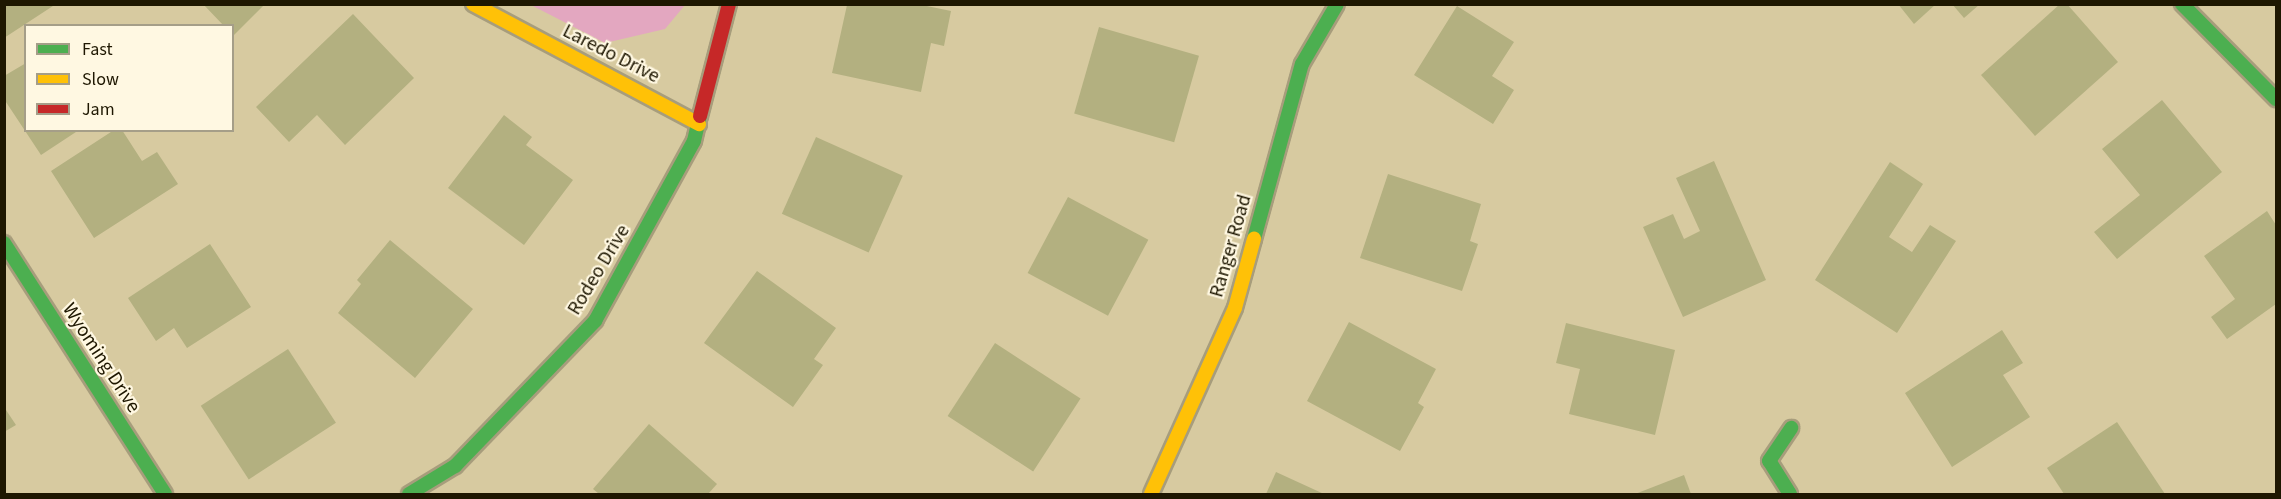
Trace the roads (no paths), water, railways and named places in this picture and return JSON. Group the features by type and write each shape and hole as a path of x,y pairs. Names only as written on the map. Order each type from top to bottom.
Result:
{"street":[{"name":"Laredo Drive","path":"473,4 660,101 699,124"},
{"name":"Rodeo Drive","path":"410,495 455,466 595,321 694,141 729,4"},
{"name":"Ranger Road","path":"1151,495 1235,308 1302,64 1337,4"},
{"path":"2182,4 2277,99"},
{"name":"Wyoming Drive","path":"4,243 165,495"},
{"path":"1790,495 1769,461 1791,428"}]}
